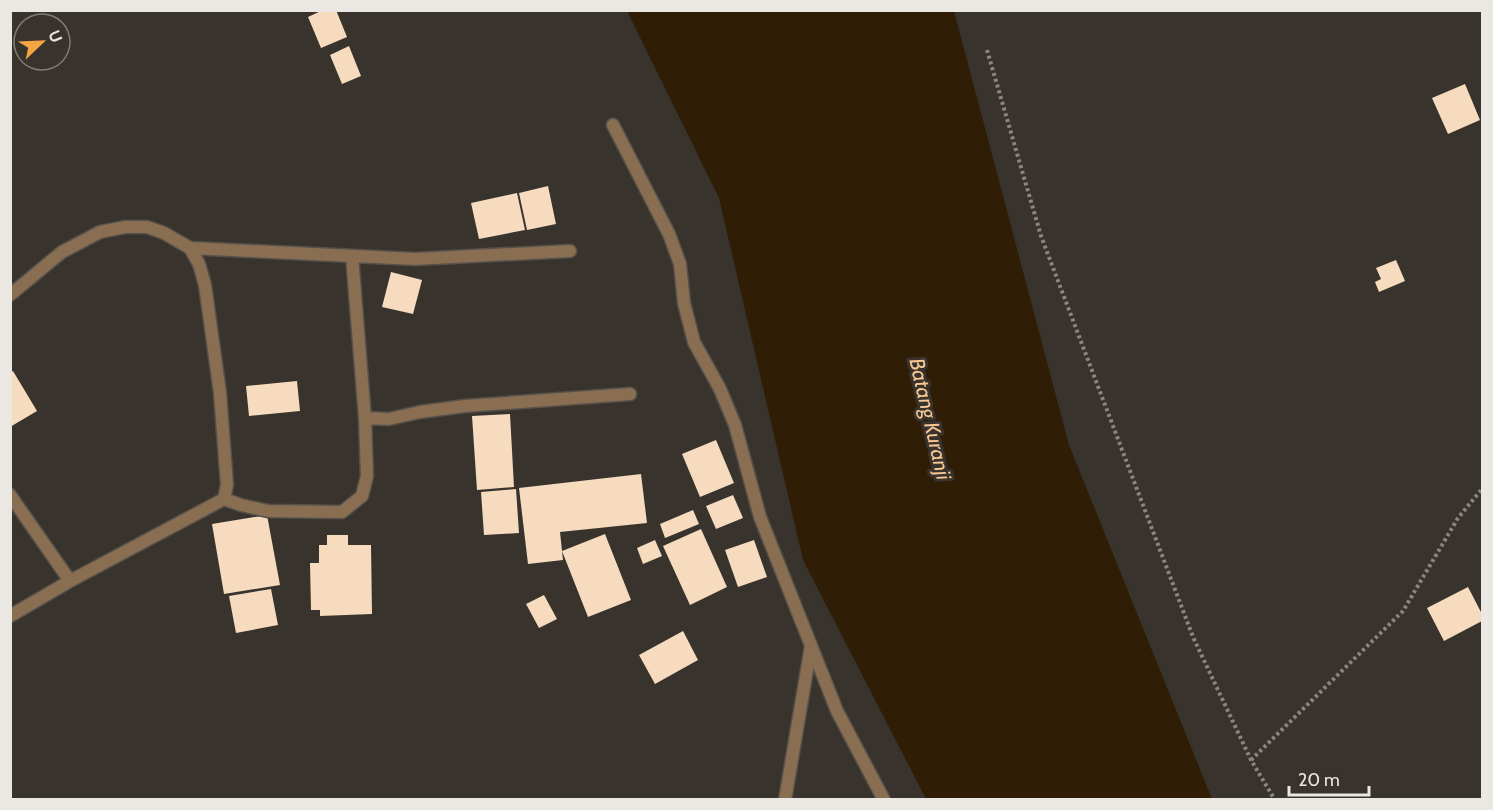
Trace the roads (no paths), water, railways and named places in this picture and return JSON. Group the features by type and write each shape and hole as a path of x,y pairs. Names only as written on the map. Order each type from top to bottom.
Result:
{"street":[{"path":"613,124 669,234 680,264 684,303 694,342 720,389 735,425 760,517 837,711 884,800"},
{"path":"10,295 62,252 100,232 125,227 147,227 164,233 190,248 415,259 570,251"},
{"path":"190,248 199,264 205,285 220,393 227,485 224,499"},
{"path":"10,616 70,580 224,499 268,511 342,512 362,496 367,476 365,418 352,256"},
{"path":"365,418 389,419 465,406 630,394"},
{"path":"10,495 70,580"},
{"path":"785,800 811,644"}],"water":[{"name":"Batang Kuranji","path":"627,11 954,11 1069,445 1212,799 926,799 803,560 719,198"}]}
